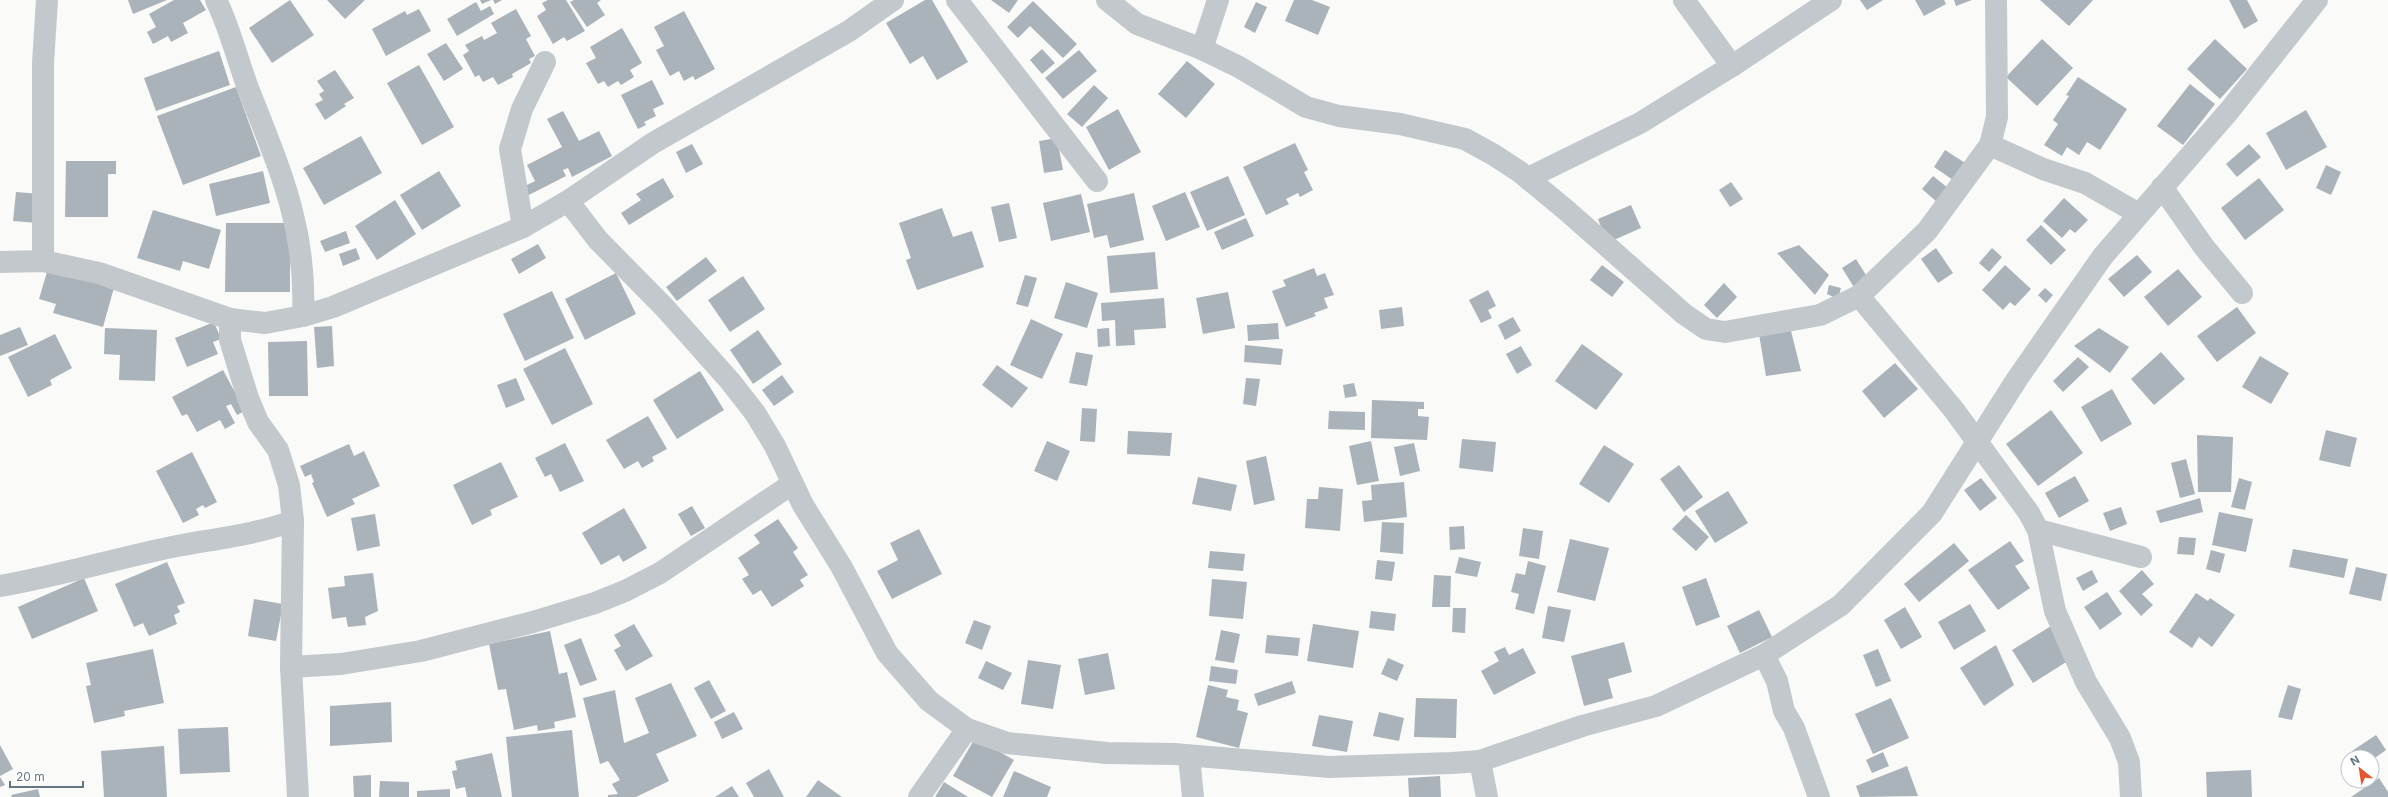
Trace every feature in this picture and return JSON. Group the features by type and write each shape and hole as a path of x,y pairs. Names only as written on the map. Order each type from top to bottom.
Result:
{"street":[{"path":"43,261 43,63 47,0"},
{"path":"216,0 277,160 289,198 300,241 304,287 303,316"},
{"path":"0,262 43,261 99,273 230,319 265,323 303,316 333,307 523,227 568,201 653,144 849,31 893,0"},
{"path":"957,0 1097,180"},
{"path":"1107,0 1137,24 1202,49 1239,67 1306,107 1339,116 1400,124 1464,139 1494,155 1528,178 1616,253 1662,296 1706,329 1725,332 1820,315 1859,296 1926,231 1990,145 1997,117 1996,0"},
{"path":"1202,49 1218,0"},
{"path":"1684,0 1732,66"},
{"path":"1528,178 1640,123 1732,66 1831,0"},
{"path":"568,201 598,240 665,308 730,381 755,413 775,446 803,505 841,566 887,653 929,700 967,729 1007,744 1107,753 1189,756 1329,767 1452,764 1480,761 1582,726 1656,706 1764,655 1841,606 1875,573 1932,512 2017,379 2103,256 2229,111 2317,0"},
{"path":"523,227 510,149 522,109 544,62"},
{"path":"1990,145 2043,169 2085,183 2139,214"},
{"path":"2162,187 2204,247 2242,293"},
{"path":"1859,296 1954,410 2008,480 2038,530 2055,611 2086,682 2120,738 2129,762 2131,797"},
{"path":"230,319 230,340 236,363 258,422 278,450 289,485 294,521 291,667 298,797"},
{"path":"291,667 341,664 421,651 533,622 595,603 625,591 660,573 792,484"},
{"path":"0,586 50,578 172,547 268,530 294,521"},
{"path":"2038,530 2141,557"},
{"path":"1764,655 1777,681 1784,711 1794,728 1819,797"},
{"path":"919,797 967,729"},
{"path":"1189,756 1193,797"},
{"path":"1480,761 1487,797"}],"building":[{"path":"128,0 167,0 133,14"},
{"path":"174,0 200,0 206,10 183,23 188,33 171,42 168,36 153,44 147,32 156,27 149,14"},
{"path":"290,0 314,35 272,63 249,28"},
{"path":"327,0 365,0 345,19"},
{"path":"480,0 491,0 482,4"},
{"path":"493,0 502,0 495,4"},
{"path":"548,0 566,0 585,31 567,41 564,37 553,44 537,16 546,10 542,3"},
{"path":"574,0 601,0 597,3 605,15 587,27 570,2"},
{"path":"925,0 932,0 968,62 937,80 923,56 910,64 886,23"},
{"path":"991,0 1018,0 1009,13"},
{"path":"1294,0 1312,0 1330,7 1318,35 1285,21"},
{"path":"1860,0 1883,0 1867,10"},
{"path":"1915,0 1944,0 1946,4 1924,16"},
{"path":"1954,0 1972,0 1956,6"},
{"path":"2040,0 2093,0 2069,26"},
{"path":"2229,0 2247,0 2258,21 2244,29"},
{"path":"1033,1 1077,44 1063,58 1030,26 1018,38 1007,27"},
{"path":"476,2 481,11 490,6 494,14 457,36 447,19"},
{"path":"1256,2 1267,7 1255,33 1244,27"},
{"path":"419,9 431,31 386,56 372,29 405,11 407,15"},
{"path":"516,9 531,36 526,39 535,56 529,59 531,63 512,74 513,77 498,85 493,77 483,82 479,75 475,77 463,55 469,51 465,45 482,36 484,40 497,33 491,23"},
{"path":"684,11 715,69 695,80 693,76 684,81 679,71 670,76 656,50 664,46 654,27"},
{"path":"622,28 642,63 630,70 634,77 621,85 618,81 608,87 604,81 598,84 586,63 596,58 590,47"},
{"path":"2042,39 2073,68 2037,106 2006,77"},
{"path":"2215,39 2247,69 2220,99 2187,69"},
{"path":"446,43 463,69 444,81 427,54"},
{"path":"1042,49 1055,63 1042,74 1030,60"},
{"path":"1079,50 1097,71 1063,99 1045,78"},
{"path":"219,51 230,85 156,111 144,78"},
{"path":"1187,61 1215,84 1186,118 1158,94"},
{"path":"419,65 454,127 422,145 387,83"},
{"path":"335,70 354,98 344,104 346,106 325,120 315,104 323,100 319,94 324,91 317,81"},
{"path":"2078,77 2127,109 2100,150 2087,142 2079,155 2067,147 2062,156 2044,145 2058,124 2053,120 2069,96 2066,95"},
{"path":"652,80 664,104 653,109 656,116 644,122 646,125 638,129 621,95"},
{"path":"2190,84 2215,104 2183,145 2157,126"},
{"path":"1094,85 1108,98 1082,127 1067,114"},
{"path":"236,87 261,156 183,185 157,116"},
{"path":"1118,109 1141,152 1109,170 1086,127"},
{"path":"2306,110 2327,147 2286,170 2266,133"},
{"path":"563,111 579,141 599,131 612,156 572,177 568,168 563,170 566,176 527,196 523,187 535,181 527,165 562,147 547,119"},
{"path":"361,136 382,173 324,205 303,168"},
{"path":"1057,138 1063,170 1044,173 1039,141"},
{"path":"1295,143 1308,170 1304,172 1313,190 1300,197 1298,193 1286,199 1289,204 1266,215 1243,167"},
{"path":"692,144 703,164 686,173 676,152"},
{"path":"2249,144 2261,157 2237,177 2226,164"},
{"path":"1945,150 1965,163 1953,180 1934,167"},
{"path":"66,161 116,161 116,174 108,174 108,217 65,217"},
{"path":"2326,165 2341,172 2331,195 2316,188"},
{"path":"263,171 270,203 216,216 209,184"},
{"path":"439,171 461,206 422,230 400,195"},
{"path":"1228,176 1245,215 1207,231 1190,192"},
{"path":"1933,176 1948,188 1937,202 1922,189"},
{"path":"663,178 674,197 629,225 621,213 641,200 636,194"},
{"path":"2259,178 2284,210 2245,240 2221,208"},
{"path":"1731,182 1743,199 1730,207 1719,190"},
{"path":"16,192 41,194 38,223 13,221"},
{"path":"1185,192 1200,227 1166,241 1152,206"},
{"path":"1134,193 1144,240 1110,248 1107,235 1094,238 1087,204"},
{"path":"1081,194 1090,232 1051,241 1043,203"},
{"path":"2064,198 2088,220 2075,233 2070,229 2062,238 2043,221"},
{"path":"395,200 416,234 377,260 355,226"},
{"path":"1009,203 1017,238 999,242 991,207"},
{"path":"1631,205 1641,228 1607,243 1598,219"},
{"path":"942,208 953,237 972,231 984,267 917,290 906,260 911,258 899,223"},
{"path":"153,210 221,230 209,269 183,261 180,271 137,258"},
{"path":"1246,218 1254,236 1222,250 1214,232"},
{"path":"226,223 290,223 290,292 225,292"},
{"path":"2041,225 2066,250 2051,265 2026,240"},
{"path":"346,231 350,243 325,252 320,241"},
{"path":"538,244 546,258 519,274 511,259"},
{"path":"1799,245 1829,275 1815,295 1777,253"},
{"path":"356,248 360,259 343,266 339,254"},
{"path":"1936,248 1953,273 1938,283 1921,259"},
{"path":"1992,248 2002,257 1989,272 1979,263"},
{"path":"1155,252 1158,289 1110,293 1107,256"},
{"path":"2137,255 2152,272 2124,297 2108,279"},
{"path":"706,257 717,271 677,301 666,287"},
{"path":"1856,259 1871,283 1857,292 1842,268"},
{"path":"49,265 115,284 103,327 53,313 56,304 39,299"},
{"path":"1602,265 1624,282 1612,297 1590,280"},
{"path":"2005,265 2031,289 2015,306 2010,302 2003,310 1982,290"},
{"path":"1314,268 1317,276 1325,273 1334,295 1324,298 1328,308 1314,313 1316,316 1286,327 1272,291 1286,286 1283,280"},
{"path":"2178,269 2202,297 2168,326 2144,297"},
{"path":"616,273 636,314 585,340 565,299"},
{"path":"1025,275 1037,278 1028,307 1016,304"},
{"path":"743,276 765,309 730,332 708,300"},
{"path":"1066,282 1098,293 1087,328 1054,318"},
{"path":"1724,283 1737,297 1717,318 1704,305"},
{"path":"1829,285 1841,288 1838,299 1827,294"},
{"path":"2045,288 2053,295 2046,303 2038,295"},
{"path":"1488,290 1496,306 1488,310 1492,318 1481,323 1469,300"},
{"path":"552,291 574,338 525,361 503,314"},
{"path":"1228,292 1235,328 1203,334 1196,298"},
{"path":"1164,298 1166,328 1134,330 1135,345 1116,346 1115,320 1102,321 1101,303"},
{"path":"1402,307 1404,326 1381,329 1379,310"},
{"path":"2237,307 2256,333 2217,362 2197,336"},
{"path":"1513,317 1521,331 1505,340 1498,325"},
{"path":"1031,319 1063,334 1042,379 1010,365"},
{"path":"214,322 221,339 213,342 218,354 187,367 175,338"},
{"path":"1278,323 1279,339 1248,341 1247,325"},
{"path":"1789,323 1801,371 1766,376 1759,334"},
{"path":"332,326 334,366 317,368 314,327"},
{"path":"20,327 28,345 0,356 0,335"},
{"path":"105,328 157,330 155,381 119,380 120,355 104,354"},
{"path":"1109,328 1110,346 1098,347 1097,329"},
{"path":"2099,328 2129,347 2110,373 2074,346"},
{"path":"758,330 782,364 753,384 730,350"},
{"path":"55,334 72,368 50,380 52,385 28,397 8,357"},
{"path":"307,341 308,396 269,396 268,342"},
{"path":"1582,344 1623,374 1596,410 1555,381"},
{"path":"1245,345 1283,349 1281,365 1244,362"},
{"path":"1521,346 1532,365 1517,374 1506,354"},
{"path":"565,348 593,404 552,425 523,369"},
{"path":"1076,352 1093,355 1087,386 1069,383"},
{"path":"2161,352 2185,379 2154,405 2131,379"},
{"path":"2260,356 2289,373 2271,404 2242,387"},
{"path":"2078,357 2089,367 2063,392 2053,381"},
{"path":"1895,363 1918,389 1884,418 1862,391"},
{"path":"997,365 1028,388 1012,408 982,385"},
{"path":"223,370 245,411 237,415 231,404 226,406 235,423 225,429 220,420 197,432 187,414 182,416 172,397"},
{"path":"700,371 724,410 677,439 653,400"},
{"path":"782,375 794,392 774,406 762,390"},
{"path":"516,378 525,400 506,408 497,385"},
{"path":"1246,378 1260,379 1256,406 1243,404"},
{"path":"1354,383 1357,396 1345,398 1343,385"},
{"path":"2112,389 2132,424 2101,442 2081,407"},
{"path":"1372,400 1424,402 1424,409 1418,409 1418,416 1429,417 1427,440 1371,438"},
{"path":"1082,408 1097,409 1095,442 1080,441"},
{"path":"2051,410 2083,453 2038,486 2006,444"},
{"path":"1329,411 1365,412 1365,430 1328,429"},
{"path":"648,416 667,449 652,457 654,461 642,468 638,461 624,469 606,440"},
{"path":"2326,430 2357,438 2350,467 2319,460"},
{"path":"1128,431 1172,433 1170,456 1127,454"},
{"path":"2197,435 2233,437 2231,492 2198,492"},
{"path":"1462,439 1496,442 1493,472 1459,468"},
{"path":"1047,441 1070,451 1057,481 1034,471"},
{"path":"1371,441 1379,481 1357,485 1349,446"},
{"path":"565,443 584,481 560,492 551,474 545,477 535,458"},
{"path":"1414,443 1420,471 1400,476 1394,447"},
{"path":"349,444 354,456 364,451 380,486 352,499 355,504 327,517 312,483 314,482 311,474 305,477 300,466"},
{"path":"1604,445 1634,464 1609,503 1579,484"},
{"path":"192,452 217,502 205,508 203,505 196,509 199,515 183,523 156,471"},
{"path":"1266,456 1275,500 1254,505 1246,461"},
{"path":"2186,459 2195,494 2180,498 2171,463"},
{"path":"501,462 518,497 490,510 492,515 472,525 453,485"},
{"path":"1679,465 1703,497 1684,512 1660,479"},
{"path":"2075,476 2089,501 2059,518 2045,493"},
{"path":"1198,477 1237,485 1231,511 1192,504"},
{"path":"1981,478 1997,498 1980,511 1964,490"},
{"path":"2239,478 2252,482 2245,510 2231,507"},
{"path":"1404,482 1407,517 1364,522 1362,501 1372,500 1371,485"},
{"path":"1319,487 1343,489 1340,531 1305,528 1307,499 1318,499"},
{"path":"1728,491 1748,523 1715,543 1695,511"},
{"path":"2200,498 2203,512 2160,523 2156,511"},
{"path":"692,506 705,528 691,536 678,514"},
{"path":"2121,507 2127,524 2110,531 2103,513"},
{"path":"624,508 647,548 623,562 619,555 601,565 582,533"},
{"path":"2219,512 2253,519 2246,552 2212,545"},
{"path":"375,514 380,546 357,551 351,518"},
{"path":"1686,515 1709,537 1696,551 1672,529"},
{"path":"778,519 798,548 793,552 808,575 800,580 804,586 772,607 761,590 753,595 742,579 749,575 738,558 760,543 754,535"},
{"path":"1382,522 1404,523 1403,554 1380,552"},
{"path":"1464,526 1465,549 1450,550 1449,527"},
{"path":"1523,528 1543,531 1539,559 1519,556"},
{"path":"919,529 942,574 892,599 877,571 898,560 890,543"},
{"path":"2179,537 2196,538 2194,555 2177,554"},
{"path":"1570,539 1609,548 1595,601 1557,592"},
{"path":"2010,541 2024,561 2015,566 2030,588 1998,610 1968,570"},
{"path":"1954,543 1969,561 1919,602 1904,584"},
{"path":"2293,549 2348,559 2344,578 2289,567"},
{"path":"2211,550 2225,554 2220,573 2206,569"},
{"path":"1210,551 1245,554 1243,571 1208,568"},
{"path":"1459,557 1481,562 1477,577 1455,573"},
{"path":"1377,560 1395,562 1392,581 1375,579"},
{"path":"1528,561 1546,566 1534,614 1515,609 1519,594 1511,592 1516,573 1525,575"},
{"path":"167,562 185,603 177,606 180,612 174,615 177,624 149,636 143,623 134,627 115,584"},
{"path":"2356,567 2387,574 2381,601 2349,594"},
{"path":"2092,570 2098,582 2083,591 2076,578"},
{"path":"2142,570 2154,584 2142,594 2153,605 2141,616 2119,591"},
{"path":"373,573 378,611 365,617 366,625 348,627 346,617 332,619 328,588 345,586 344,576"},
{"path":"1434,575 1451,576 1450,607 1432,607"},
{"path":"84,578 98,611 32,639 18,607"},
{"path":"1706,578 1720,617 1696,626 1682,587"},
{"path":"1212,579 1247,582 1243,619 1209,616"},
{"path":"2107,592 2122,614 2100,630 2084,607"},
{"path":"2196,593 2208,601 2210,598 2235,615 2212,647 2199,637 2192,648 2169,632"},
{"path":"254,599 283,604 276,641 248,636"},
{"path":"1970,604 1986,631 1954,650 1938,622"},
{"path":"1548,606 1571,610 1564,642 1542,638"},
{"path":"1905,607 1922,637 1901,649 1884,620"},
{"path":"1453,608 1466,608 1465,633 1452,632"},
{"path":"1759,610 1772,637 1740,653 1727,626"},
{"path":"1371,611 1396,614 1394,631 1369,628"},
{"path":"974,620 991,626 982,650 965,643"},
{"path":"634,624 653,656 626,671 614,650 621,646 614,635"},
{"path":"1313,624 1359,631 1353,668 1307,661"},
{"path":"2051,626 2071,659 2033,683 2012,650"},
{"path":"1221,630 1240,634 1234,663 1215,660"},
{"path":"550,631 559,674 567,672 576,717 554,722 555,728 538,731 537,725 514,730 506,689 498,690 489,644"},
{"path":"1267,635 1300,638 1298,656 1265,653"},
{"path":"581,638 597,680 580,686 564,645"},
{"path":"1624,642 1632,672 1608,679 1613,698 1584,706 1571,656"},
{"path":"1996,645 2014,685 1984,706 1960,668"},
{"path":"1505,647 1509,655 1523,648 1536,673 1494,695 1481,671 1499,661 1494,652"},
{"path":"153,649 164,703 124,711 125,716 94,723 86,686 91,685 86,663"},
{"path":"1878,649 1891,681 1876,687 1863,655"},
{"path":"1108,653 1115,689 1085,695 1078,659"},
{"path":"1388,658 1404,665 1397,681 1381,674"},
{"path":"1028,660 1061,665 1053,709 1021,704"},
{"path":"986,661 1012,673 1003,690 978,678"},
{"path":"1211,666 1238,670 1236,684 1209,681"},
{"path":"709,680 726,711 711,719 694,688"},
{"path":"1292,681 1296,693 1258,706 1254,694"},
{"path":"671,683 697,736 656,754 669,781 636,797 608,797 608,795 618,794 612,784 620,780 608,761 600,764 583,698 615,690 624,743 649,733 635,698"},
{"path":"1208,685 1228,690 1226,697 1239,700 1237,710 1248,713 1239,748 1196,737"},
{"path":"2288,685 2301,689 2292,720 2278,717"},
{"path":"1416,698 1457,699 1456,738 1414,737"},
{"path":"1891,698 1909,738 1873,754 1855,714"},
{"path":"391,702 392,742 330,746 330,706"},
{"path":"734,712 743,729 722,739 714,722"},
{"path":"1379,712 1404,718 1399,741 1373,736"},
{"path":"1319,715 1353,721 1347,752 1312,746"},
{"path":"228,727 230,772 180,774 178,729"},
{"path":"572,730 579,797 512,797 506,737"},
{"path":"2376,735 2386,750 2380,754 2380,749 2355,749"},
{"path":"975,738 1014,760 992,797 953,776"},
{"path":"0,745 13,769 0,776"},
{"path":"164,746 167,797 104,797 101,751"},
{"path":"1883,752 1889,766 1872,773 1866,760"},
{"path":"492,753 502,797 467,797 465,787 456,789 452,771 457,770 455,761"},
{"path":"1907,766 1918,796 1860,797 1856,786"},
{"path":"769,769 784,797 754,797 746,783"},
{"path":"2251,770 2252,797 2207,797 2206,772"},
{"path":"1014,771 1051,787 1047,797 1003,797"},
{"path":"371,775 371,797 354,797 353,776"},
{"path":"1440,776 1441,797 1409,797 1408,778"},
{"path":"0,777 5,785 0,787"},
{"path":"818,780 842,797 806,797"},
{"path":"2380,780 2388,792 2388,797 2351,797 2363,789 2380,789"},
{"path":"380,781 409,782 409,797 379,797"},
{"path":"944,782 968,797 935,797"},
{"path":"732,786 739,797 715,797"},
{"path":"38,789 40,797 12,797 11,795"},
{"path":"450,789 450,797 417,797 417,791"}]}
